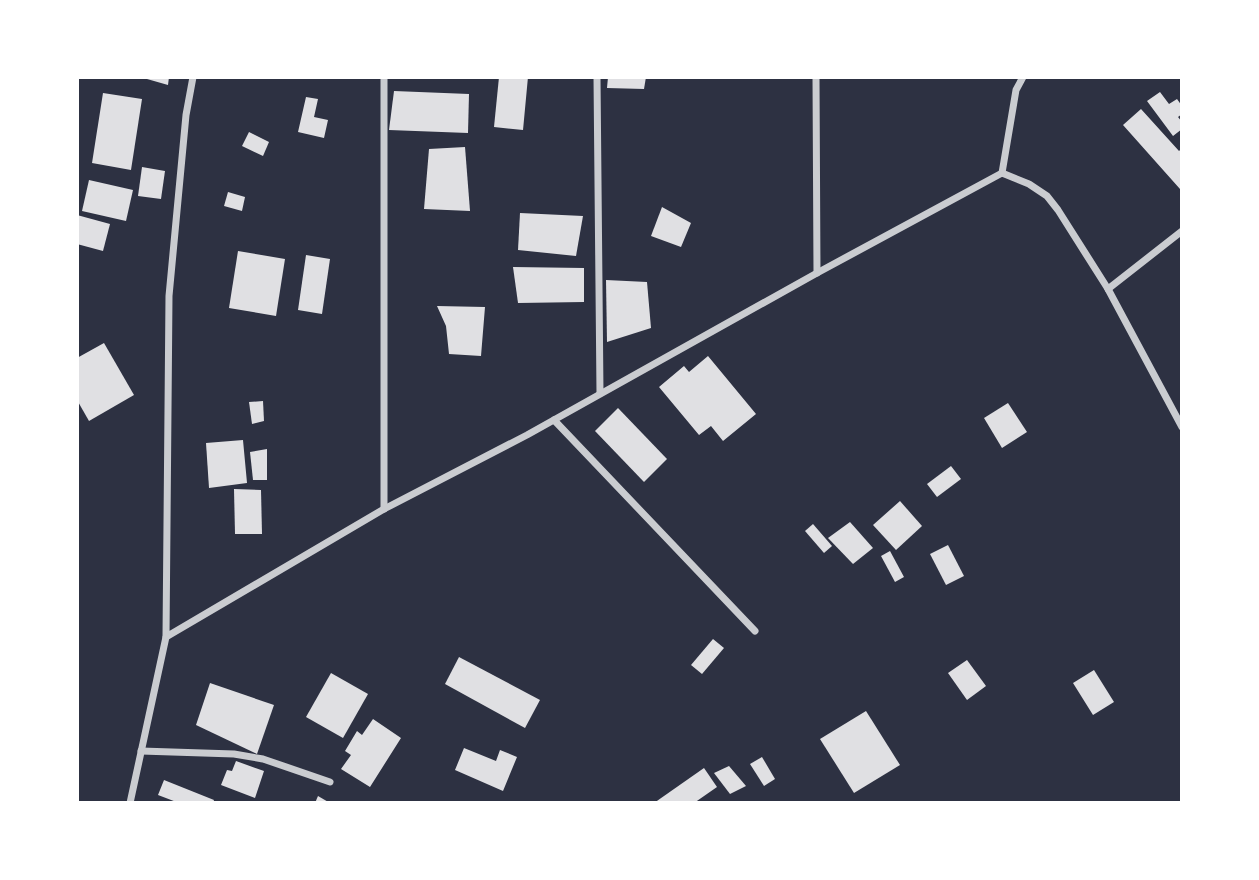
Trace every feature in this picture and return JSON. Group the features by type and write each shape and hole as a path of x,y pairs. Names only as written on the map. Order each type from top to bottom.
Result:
{"street":[{"path":"130,803 166,637 169,296 186,115 193,77"},
{"path":"384,77 384,509"},
{"path":"597,77 600,393"},
{"path":"816,77 817,272"},
{"path":"1002,173 1016,90 1023,77"},
{"path":"166,637 384,509 554,420 817,272 1002,173"},
{"path":"1002,173 1029,184 1047,196 1108,289 1182,427"},
{"path":"1108,289 1182,231"},
{"path":"554,420 755,631"},
{"path":"141,751 234,754 263,759 330,782"}],"building":[{"path":"140,77 169,77 168,85"},
{"path":"499,77 528,77 523,130 494,127"},
{"path":"608,77 646,77 644,89 607,88"},
{"path":"394,91 469,94 468,133 389,130"},
{"path":"1160,92 1169,104 1177,99 1182,106 1182,114 1178,117 1182,122 1182,129 1173,136 1147,101"},
{"path":"103,93 142,99 131,170 92,163"},
{"path":"306,97 318,99 314,117 328,120 324,138 298,132"},
{"path":"1141,109 1179,151 1182,148 1180,189 1123,125"},
{"path":"249,132 269,142 263,156 242,146"},
{"path":"465,147 470,211 424,209 429,149"},
{"path":"142,167 165,171 161,199 138,196"},
{"path":"89,180 133,190 126,221 82,211"},
{"path":"228,192 245,197 242,211 224,206"},
{"path":"662,207 691,223 681,247 651,236"},
{"path":"520,213 583,216 576,256 518,250"},
{"path":"77,215 110,224 103,251 77,244"},
{"path":"238,251 285,259 276,316 229,308"},
{"path":"306,255 330,259 322,314 298,310"},
{"path":"513,267 584,268 584,302 518,303"},
{"path":"606,280 647,282 651,328 607,342"},
{"path":"437,306 485,307 481,356 449,354 446,326"},
{"path":"104,343 134,395 89,421 77,400 77,358"},
{"path":"708,356 756,414 723,441 711,426 699,435 659,387 684,366 689,372"},
{"path":"263,401 264,421 252,424 249,402"},
{"path":"1008,403 1027,432 1002,448 984,418"},
{"path":"618,408 667,459 644,482 595,431"},
{"path":"243,440 247,483 209,488 206,443"},
{"path":"267,449 267,480 253,480 250,452"},
{"path":"951,466 961,479 937,497 927,484"},
{"path":"234,489 261,490 262,534 235,534"},
{"path":"900,501 922,526 896,550 873,525"},
{"path":"850,522 873,548 853,564 828,538"},
{"path":"813,524 832,546 824,553 805,531"},
{"path":"948,545 964,576 946,585 930,554"},
{"path":"890,551 904,577 895,582 881,556"},
{"path":"713,639 724,648 702,674 691,665"},
{"path":"459,657 540,700 525,728 445,684"},
{"path":"967,660 986,686 967,700 948,673"},
{"path":"1094,670 1114,702 1093,715 1073,683"},
{"path":"331,673 368,694 343,738 306,717"},
{"path":"210,683 274,705 257,754 196,725"},
{"path":"866,711 900,765 854,793 820,739"},
{"path":"373,719 401,738 370,787 341,769 351,755 345,751 357,731 362,735"},
{"path":"464,748 496,761 500,750 517,757 503,791 455,770"},
{"path":"762,757 775,779 764,786 750,764"},
{"path":"236,761 264,771 255,798 221,785 227,770 232,771"},
{"path":"729,766 746,786 730,794 714,773"},
{"path":"704,768 717,787 694,803 654,803"},
{"path":"164,780 214,800 213,803 179,803 158,795"},
{"path":"318,796 330,803 315,803"}]}
